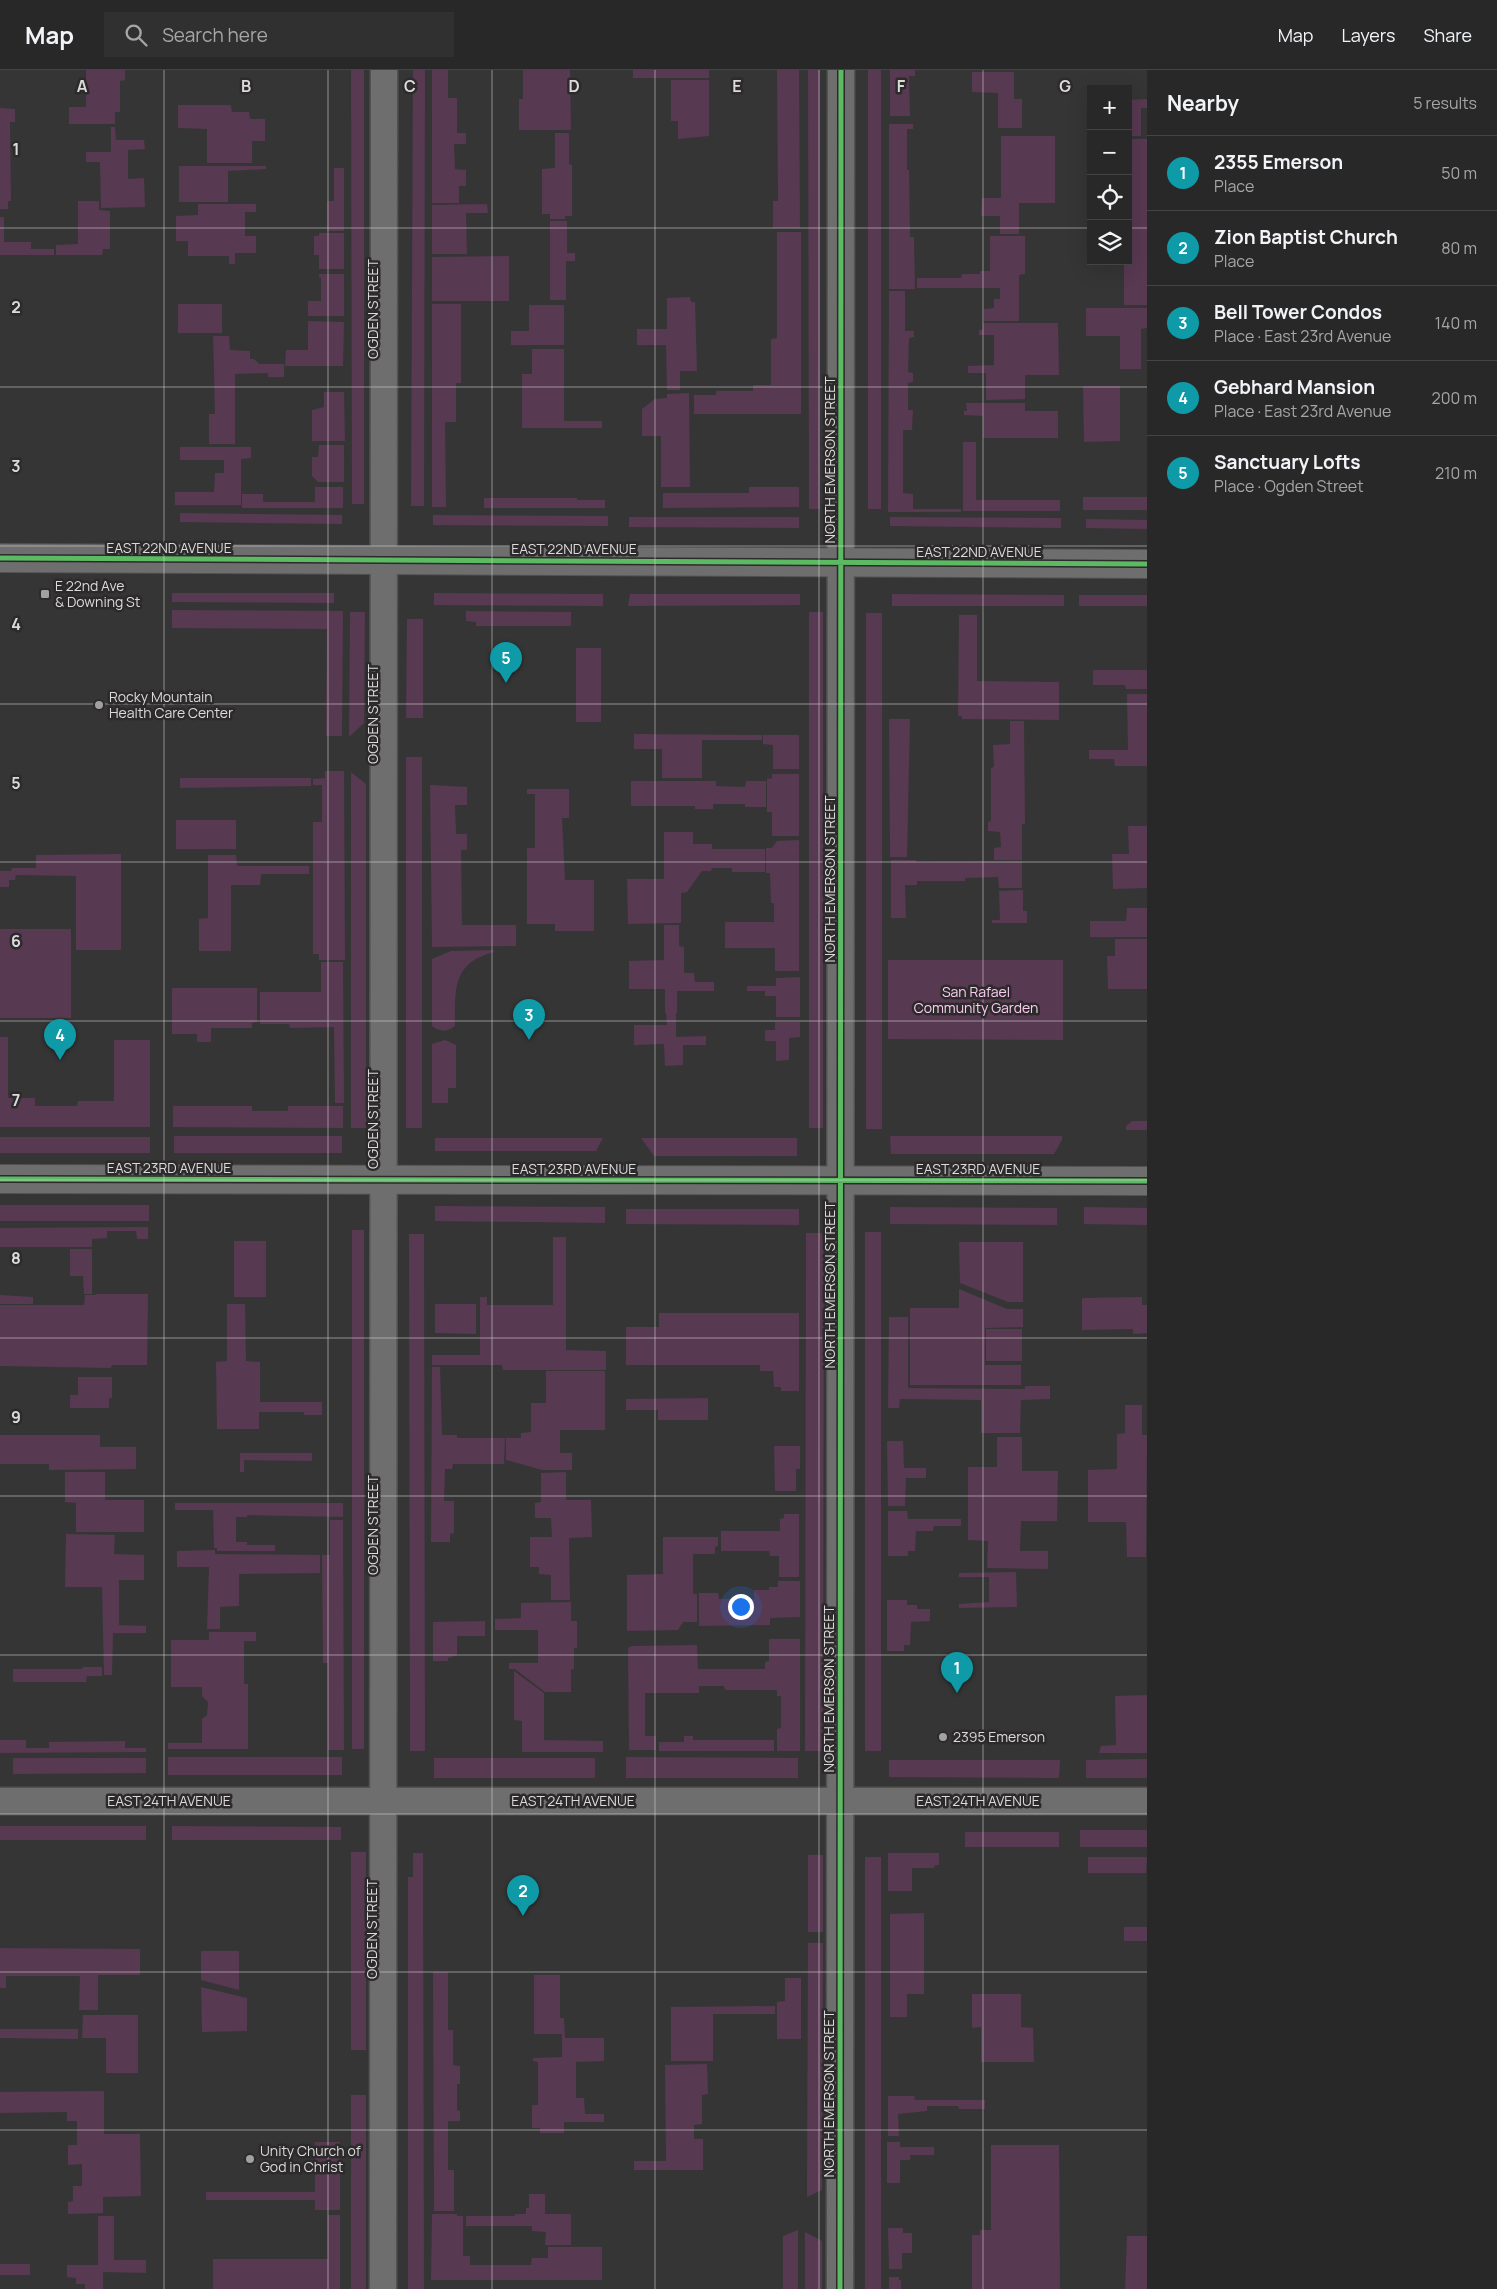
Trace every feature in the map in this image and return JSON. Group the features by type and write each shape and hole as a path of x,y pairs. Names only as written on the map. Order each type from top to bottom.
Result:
{"street":[{"name":"OGDEN STREET","path":"384,70 384,2289"},
{"name":"NORTH EMERSON STREET","path":"840,2289 842,70"},
{"name":"EAST 22ND AVENUE","path":"0,558 1147,564"},
{"name":"EAST 23RD AVENUE","path":"0,1179 1147,1181"},
{"name":"EAST 24TH AVENUE","path":"0,1801 1147,1801"}],"green space":[{"path":"86,70 125,70 125,80 120,81 120,112 115,112 115,124 69,124 69,107 86,107"},
{"path":"351,70 364,70 364,504 352,504"},
{"path":"413,70 425,70 424,506 411,506"},
{"path":"432,70 448,70 448,98 457,98 457,133 466,133 466,144 454,144 455,169 466,170 466,186 459,186 459,203 432,203"},
{"path":"523,70 570,70 571,130 519,130 519,99 523,99"},
{"path":"633,70 709,70 709,78 633,78"},
{"path":"777,70 799,70 800,228 773,228 773,201 778,201"},
{"path":"808,70 820,70 820,509 809,509"},
{"path":"868,70 881,70 881,509 868,509"},
{"path":"890,70 915,70 915,76 909,76 910,116 890,116"},
{"path":"972,72 1014,72 1014,99 1022,99 1022,128 998,128 998,93 972,92"},
{"path":"671,80 709,80 709,136 678,139 678,121 671,121"},
{"path":"1147,99 1147,108 1141,108 1141,136 1132,136 1132,100"},
{"path":"178,105 231,105 232,112 249,112 250,119 265,119 265,141 252,141 252,163 207,163 207,129 178,128"},
{"path":"0,108 15,109 15,122 10,122 11,201 8,201 8,209 0,209"},
{"path":"889,124 913,124 913,129 907,129 907,170 909,170 910,237 914,237 915,289 889,289"},
{"path":"111,127 115,127 116,140 144,140 145,149 128,150 128,179 144,178 145,207 101,208 100,162 86,162 86,152 111,152"},
{"path":"555,133 569,133 569,164 572,165 572,216 565,216 565,219 550,219 550,214 542,214 542,169 555,168"},
{"path":"1001,136 1055,136 1055,203 1019,203 1019,234 1000,234 1000,216 981,216 982,198 1001,198"},
{"path":"1132,139 1147,139 1147,305 1124,305 1124,265 1132,265"},
{"path":"179,166 266,166 266,169 228,171 228,202 179,202"},
{"path":"334,168 344,168 344,231 327,231 327,201 334,201"},
{"path":"78,201 99,201 99,210 110,211 110,249 103,249 102,255 56,255 56,245 78,244"},
{"path":"198,204 256,204 256,212 245,212 245,236 256,236 256,253 235,253 235,264 229,264 229,256 188,256 188,241 176,241 176,216 198,215"},
{"path":"487,204 488,213 466,213 467,254 432,254 432,205"},
{"path":"0,217 4,217 4,242 31,242 31,249 54,249 54,255 0,255"},
{"path":"550,221 567,221 567,253 575,253 575,261 566,261 566,300 550,300"},
{"path":"777,232 801,232 801,414 694,414 694,395 716,395 716,391 753,391 753,385 771,385 771,339 777,338"},
{"path":"319,233 344,233 344,269 319,269 319,255 314,255 314,236 319,236"},
{"path":"990,236 1025,236 1025,274 1019,275 1019,321 984,321 984,309 994,308 994,299 1000,299 1000,288 917,288 917,278 961,278 962,274 980,274 980,271 990,271"},
{"path":"509,256 509,301 432,301 432,257"},
{"path":"319,274 344,274 344,316 308,316 308,301 321,301 321,278"},
{"path":"889,291 905,291 905,331 914,331 914,337 909,338 908,372 913,373 913,382 908,383 908,410 913,410 912,430 903,430 903,493 913,494 913,509 961,509 961,512 888,512"},
{"path":"690,297 691,302 695,302 697,371 680,371 680,390 667,390 666,345 637,345 637,329 667,329 667,298"},
{"path":"178,304 222,304 222,333 178,333"},
{"path":"432,304 461,304 461,383 456,383 456,422 445,422 446,507 432,507"},
{"path":"529,305 564,305 564,345 511,345 511,331 529,331"},
{"path":"1086,308 1147,308 1147,328 1141,329 1141,369 1120,369 1120,336 1086,336"},
{"path":"308,321 344,322 343,366 285,366 286,350 308,350"},
{"path":"983,323 1058,323 1059,375 1025,375 1025,399 986,400 986,373 968,373 968,366 994,365 994,335 979,335 979,330 983,330"},
{"path":"213,336 229,336 230,350 250,351 250,359 254,359 259,364 284,364 284,377 268,377 268,373 235,374 235,444 209,444 209,414 215,414"},
{"path":"532,349 564,349 564,421 602,421 602,428 522,428 522,374 532,374"},
{"path":"1083,386 1120,386 1120,441 1084,442"},
{"path":"324,392 344,392 345,441 312,441 312,410 324,407"},
{"path":"689,393 690,487 661,487 661,436 642,436 642,409 655,399 667,398 667,394"},
{"path":"966,403 1025,403 1025,411 1058,411 1058,438 983,438 983,416 964,415 964,411 967,411"},
{"path":"963,442 976,442 976,500 1060,500 1060,511 963,511"},
{"path":"319,445 344,445 344,482 318,482 312,476 312,457 318,457"},
{"path":"180,447 251,447 251,458 241,459 241,505 175,505 175,492 214,492 215,473 224,473 224,460 180,460"},
{"path":"315,487 343,487 343,508 242,508 242,494 263,494 263,502 315,502"},
{"path":"749,487 799,487 799,507 663,508 663,493 749,493"},
{"path":"1083,497 1147,497 1147,510 1083,510"},
{"path":"484,498 577,498 577,500 605,500 605,508 484,508"},
{"path":"180,513 342,515 342,524 180,522"},
{"path":"433,515 608,516 608,526 433,525"},
{"path":"629,517 799,517 799,528 629,527"},
{"path":"890,517 1061,518 1061,528 890,526"},
{"path":"1086,519 1147,520 1147,529 1086,528"},
{"path":"172,593 334,593 334,603 172,602"},
{"path":"434,593 603,594 603,606 434,605"},
{"path":"630,594 800,594 800,605 628,606"},
{"path":"892,594 1064,595 1064,606 892,606"},
{"path":"1079,595 1147,595 1147,606 1079,606"},
{"path":"172,610 343,611 342,736 326,736 327,629 172,628"},
{"path":"466,611 571,612 571,626 476,626 476,622 466,621"},
{"path":"350,612 365,612 364,723 349,737"},
{"path":"809,612 823,612 823,1128 809,1128"},
{"path":"866,613 882,613 882,1129 866,1129"},
{"path":"959,615 977,615 977,681 1059,682 1059,720 962,719 962,716 958,716"},
{"path":"407,619 423,619 423,718 406,718"},
{"path":"576,648 601,648 601,722 576,722"},
{"path":"1093,670 1147,670 1147,689 1126,689 1125,685 1093,685"},
{"path":"1127,694 1147,694 1147,766 1115,766 1114,759 1089,759 1089,750 1128,750"},
{"path":"889,719 910,719 907,857 890,857"},
{"path":"1010,721 1024,721 1025,824 1022,824 1022,860 994,860 994,848 1001,847 1000,832 988,831 988,822 991,821 991,768 994,767 993,745 1010,744"},
{"path":"634,734 762,735 762,740 702,740 702,778 662,778 662,749 634,749"},
{"path":"763,735 799,735 799,769 773,769 773,745 763,744"},
{"path":"406,757 422,757 422,1128 406,1128"},
{"path":"325,771 344,771 345,960 319,960 319,954 313,954 313,822 322,822 322,785 313,785 313,779 325,778"},
{"path":"351,772 366,784 366,1128 351,1128"},
{"path":"772,774 799,774 799,836 772,836 772,812 767,812 767,779 772,778"},
{"path":"180,778 311,778 311,786 180,788"},
{"path":"631,781 716,781 716,786 745,787 746,781 766,781 766,807 745,807 745,804 713,804 713,809 695,809 695,806 631,806"},
{"path":"430,785 467,787 467,805 455,805 456,834 467,834 467,850 461,850 462,925 516,925 516,946 432,947"},
{"path":"527,789 569,789 569,818 562,818 565,880 594,880 594,931 555,931 555,924 527,924 527,848 535,848 535,794 527,794"},
{"path":"176,820 236,820 236,849 176,849"},
{"path":"1128,826 1147,826 1147,888 1113,889 1112,854 1129,854"},
{"path":"664,832 693,832 693,844 712,844 712,849 765,849 765,872 732,872 732,868 712,868 711,871 702,871 687,892 681,893 681,923 628,924 627,879 664,879"},
{"path":"799,840 799,971 775,971 775,948 725,948 725,922 774,922 774,903 771,903 770,873 766,873 766,848 772,848 777,841"},
{"path":"121,854 121,950 76,950 76,876 16,875 15,880 9,880 9,887 0,887 0,871 11,871 12,868 36,868 36,855"},
{"path":"208,855 236,855 237,866 309,866 309,874 261,874 260,885 231,885 231,951 199,951 199,919 208,918"},
{"path":"891,860 916,860 917,862 1022,861 1022,888 999,888 998,877 965,878 965,881 917,881 917,885 905,885 906,918 891,918"},
{"path":"1023,890 1023,911 1027,911 1027,923 992,923 992,920 1000,920 999,891"},
{"path":"1127,908 1147,908 1147,937 1090,937 1090,921 1126,921"},
{"path":"664,925 679,925 679,946 684,947 684,973 694,973 695,982 714,982 714,991 677,991 677,1013 665,1013 665,989 629,989 629,961 664,960"},
{"path":"0,929 71,929 71,1018 0,1018"},
{"path":"1115,939 1147,939 1147,989 1108,989 1107,956 1115,956"},
{"path":"493,950 494,952 480,957 463,970 456,989 455,1026 444,1031 432,1026 432,959 451,951"},
{"name":"San Rafael Community Garden","path":"888,960 1063,960 1063,1040 888,1039"},
{"path":"321,962 343,962 344,1103 335,1103 334,1027 290,1028 289,1024 260,1024 260,992 321,992"},
{"path":"800,977 800,1017 776,1017 776,996 765,996 765,991 747,991 747,986 776,986 776,978"},
{"path":"172,988 257,988 257,1022 252,1023 252,1028 211,1028 211,1042 197,1042 197,1034 172,1034"},
{"path":"666,1013 676,1013 676,1037 706,1036 706,1045 683,1045 683,1065 665,1066 664,1044 634,1045 634,1025 667,1025"},
{"path":"775,1022 800,1022 800,1037 789,1038 789,1060 776,1061 776,1041 765,1041 765,1030 775,1030"},
{"path":"0,1037 8,1037 8,1098 35,1098 35,1106 77,1106 78,1101 114,1101 114,1040 150,1040 150,1127 0,1127"},
{"path":"445,1040 456,1045 456,1088 448,1088 448,1103 432,1103 432,1044"},
{"path":"173,1106 252,1106 252,1111 288,1111 288,1106 343,1106 343,1128 173,1127"},
{"path":"1132,1121 1147,1121 1147,1130 1126,1130 1126,1126"},
{"path":"174,1136 342,1136 342,1153 174,1153"},
{"path":"890,1136 1062,1136 1062,1140 1054,1154 891,1154"},
{"path":"0,1137 150,1137 150,1153 0,1153"},
{"path":"435,1138 603,1138 596,1151 435,1151"},
{"path":"641,1138 797,1138 797,1156 654,1156"},
{"path":"0,1205 149,1205 149,1221 0,1221"},
{"path":"435,1206 605,1207 605,1223 435,1221"},
{"path":"890,1207 1057,1208 1057,1225 890,1224"},
{"path":"1084,1207 1147,1208 1147,1225 1084,1224"},
{"path":"626,1209 799,1209 799,1225 626,1224"},
{"path":"148,1227 148,1239 137,1239 136,1231 107,1231 107,1238 92,1239 92,1247 0,1247 0,1228"},
{"path":"352,1230 364,1230 364,1749 352,1749"},
{"path":"865,1232 881,1232 881,1751 865,1751"},
{"path":"806,1233 824,1233 823,1751 805,1751"},
{"path":"409,1234 424,1234 425,1751 410,1751"},
{"path":"553,1237 566,1237 566,1350 606,1351 606,1370 503,1370 502,1365 432,1365 432,1355 480,1355 480,1297 487,1297 487,1305 553,1305"},
{"path":"234,1241 266,1241 266,1297 234,1297"},
{"path":"959,1242 1023,1242 1023,1302 1008,1302 960,1283"},
{"path":"70,1249 92,1249 92,1294 84,1294 83,1276 70,1276"},
{"path":"959,1289 1007,1309 1023,1309 1023,1327 985,1328 985,1365 1021,1365 1021,1385 910,1385 910,1308 959,1308"},
{"path":"148,1294 147,1365 112,1365 111,1368 0,1366 0,1305 84,1305 85,1295"},
{"path":"0,1295 33,1297 33,1304 0,1304"},
{"path":"1142,1297 1142,1305 1147,1305 1147,1333 1133,1334 1133,1329 1082,1330 1082,1298"},
{"path":"227,1304 245,1304 246,1361 260,1362 260,1402 322,1402 322,1415 304,1415 304,1412 259,1412 259,1429 217,1429 216,1362 227,1361"},
{"path":"435,1304 476,1304 476,1334 435,1333"},
{"path":"659,1313 799,1313 799,1391 781,1391 781,1387 774,1387 773,1371 760,1371 760,1365 626,1365 626,1327 659,1327"},
{"path":"889,1317 908,1317 908,1388 1025,1389 1025,1386 1050,1386 1050,1399 1021,1400 1020,1433 981,1433 981,1400 900,1399 899,1408 888,1408"},
{"path":"986,1329 1022,1329 1022,1361 986,1361"},
{"path":"432,1367 440,1367 442,1435 457,1435 457,1438 505,1438 504,1464 453,1464 452,1469 445,1469 444,1501 454,1501 454,1533 450,1534 450,1542 431,1542"},
{"path":"546,1371 605,1371 605,1430 560,1430 560,1453 572,1453 572,1470 542,1470 506,1460 506,1438 521,1438 521,1433 531,1432 531,1403 546,1403"},
{"path":"78,1377 112,1377 112,1398 109,1398 109,1408 70,1408 70,1395 78,1395"},
{"path":"708,1398 708,1420 658,1420 658,1410 626,1410 626,1399"},
{"path":"1125,1405 1142,1405 1142,1435 1147,1435 1146,1557 1127,1557 1126,1522 1088,1522 1088,1470 1117,1469 1117,1434 1125,1433"},
{"path":"0,1435 100,1435 100,1447 136,1447 136,1469 49,1470 49,1464 0,1464"},
{"path":"997,1437 1022,1437 1022,1471 1058,1471 1057,1521 1021,1521 1020,1551 1048,1551 1048,1569 987,1568 988,1541 968,1540 968,1467 997,1467"},
{"path":"887,1441 903,1441 904,1468 926,1468 926,1478 906,1478 905,1506 888,1506"},
{"path":"774,1446 800,1446 800,1469 796,1469 796,1491 775,1491"},
{"path":"240,1453 312,1453 312,1461 244,1460 244,1472 240,1472"},
{"path":"65,1472 105,1472 105,1500 144,1500 144,1532 76,1532 76,1503 65,1502"},
{"path":"566,1472 566,1500 591,1500 592,1537 569,1538 570,1600 551,1600 551,1575 539,1574 539,1567 530,1567 530,1537 552,1537 551,1518 535,1518 535,1503 541,1502 541,1473"},
{"path":"175,1503 343,1503 343,1517 247,1515 247,1517 236,1517 236,1542 247,1542 247,1545 275,1545 275,1551 217,1551 217,1548 214,1548 213,1510 175,1510"},
{"path":"888,1511 907,1511 908,1519 961,1519 961,1526 934,1526 933,1531 916,1531 915,1551 908,1551 908,1556 888,1556"},
{"path":"784,1514 799,1514 799,1577 779,1577 779,1556 770,1556 769,1551 721,1551 721,1531 780,1531 780,1519 784,1518"},
{"path":"330,1520 343,1520 344,1750 328,1750 328,1663 323,1663 322,1555 330,1555"},
{"path":"66,1534 115,1535 114,1554 144,1555 144,1580 119,1580 119,1625 146,1626 146,1633 113,1633 112,1675 104,1675 102,1587 65,1587"},
{"path":"663,1537 718,1537 718,1546 715,1547 715,1554 693,1554 693,1594 697,1594 697,1622 683,1622 678,1630 627,1631 627,1575 663,1574"},
{"path":"215,1550 215,1554 320,1555 320,1573 239,1574 239,1606 220,1607 220,1629 207,1629 209,1567 177,1567 177,1551"},
{"path":"1016,1572 1017,1607 959,1608 959,1604 989,1602 989,1577 959,1577 959,1573"},
{"path":"778,1581 800,1581 800,1617 770,1618 770,1625 699,1626 699,1593 718,1593 719,1599 754,1599 754,1590 769,1590 769,1587 778,1587"},
{"path":"887,1600 907,1600 907,1605 917,1605 917,1609 930,1609 930,1621 911,1622 910,1645 904,1645 904,1651 887,1651"},
{"path":"571,1602 571,1621 577,1621 577,1648 574,1648 574,1669 571,1670 571,1692 545,1692 515,1669 509,1669 509,1663 538,1663 538,1630 495,1630 495,1619 521,1618 521,1603"},
{"path":"485,1621 485,1636 457,1636 457,1655 448,1658 448,1661 433,1661 433,1622"},
{"path":"209,1632 256,1632 256,1641 244,1641 244,1684 248,1684 248,1749 168,1749 168,1743 202,1743 202,1719 207,1715 208,1702 202,1696 202,1687 171,1687 171,1640 209,1640"},
{"path":"769,1639 800,1639 800,1751 777,1751 777,1729 781,1728 781,1696 777,1696 777,1690 725,1690 724,1686 699,1686 699,1693 645,1693 645,1736 656,1736 656,1750 629,1750 628,1648 632,1646 697,1645 698,1669 765,1669 765,1662 769,1661"},
{"path":"83,1667 102,1667 102,1676 87,1676 86,1682 13,1682 13,1669 82,1669"},
{"path":"514,1671 544,1693 544,1740 603,1741 603,1752 522,1752 522,1721 514,1720"},
{"path":"1147,1695 1147,1753 1099,1753 1101,1746 1116,1745 1115,1696"},
{"path":"684,1736 693,1736 693,1740 774,1740 774,1751 659,1751 659,1742 684,1742"},
{"path":"0,1740 26,1740 26,1748 49,1748 49,1742 125,1741 125,1748 146,1748 146,1752 0,1753"},
{"path":"168,1757 342,1757 342,1775 168,1775"},
{"path":"626,1757 798,1758 798,1778 626,1778"},
{"path":"13,1758 146,1758 146,1773 13,1774"},
{"path":"434,1758 595,1758 595,1778 434,1778"},
{"path":"1147,1759 1147,1778 1086,1778 1086,1760"},
{"path":"889,1760 1060,1760 1059,1778 889,1777"},
{"path":"0,1826 146,1826 146,1840 0,1840"},
{"path":"172,1826 341,1827 341,1840 172,1840"},
{"path":"1080,1830 1147,1830 1147,1847 1080,1847"},
{"path":"965,1832 1059,1832 1059,1847 965,1847"},
{"path":"351,1852 366,1852 366,2050 351,2050"},
{"path":"413,1853 423,1853 424,2289 408,2289 408,1877 413,1877"},
{"path":"888,1853 939,1853 939,1865 935,1865 934,1868 912,1868 912,1891 888,1891"},
{"path":"808,1855 823,1855 823,1932 808,1932"},
{"path":"865,1857 881,1857 881,2289 865,2289"},
{"path":"1088,1857 1147,1857 1146,1873 1088,1873"},
{"path":"924,1913 924,1994 907,1994 907,2017 890,2017 890,1914"},
{"path":"1124,1927 1147,1927 1147,1941 1124,1941"},
{"path":"808,1943 823,1943 822,2190 807,2197"},
{"path":"0,1948 140,1949 140,1975 98,1975 98,2010 79,2010 80,1976 6,1976 6,1988 0,1988"},
{"path":"201,1951 239,1951 239,1990 201,1980"},
{"path":"433,1972 448,1972 448,2030 453,2030 453,2065 460,2066 460,2084 457,2084 457,2110 460,2111 460,2121 448,2121 448,2170 454,2170 454,2211 434,2211"},
{"path":"534,1975 560,1975 560,2018 564,2018 565,2038 604,2038 604,2061 576,2062 576,2098 584,2098 585,2114 604,2114 604,2122 564,2122 564,2133 540,2133 540,2128 532,2128 532,2105 538,2105 538,2062 533,2061 533,2058 562,2057 562,2034 534,2034"},
{"path":"785,1978 801,1978 801,2039 777,2039 777,2002 785,2001"},
{"path":"201,1987 247,1998 247,2031 202,2032"},
{"path":"972,1994 1021,1994 1021,2027 1033,2028 1034,2062 981,2062 981,2027 972,2028"},
{"path":"775,2006 775,2014 713,2014 713,2061 671,2061 671,2007"},
{"path":"83,2015 138,2015 138,2073 106,2073 106,2038 82,2038"},
{"path":"0,2029 78,2029 78,2039 0,2038"},
{"path":"707,2064 708,2094 702,2095 702,2124 694,2125 694,2139 703,2139 703,2170 634,2170 634,2161 666,2161 665,2065"},
{"path":"104,2091 104,2134 140,2134 141,2196 103,2197 103,2213 68,2214 68,2202 73,2201 73,2186 82,2186 82,2164 68,2165 68,2145 77,2145 77,2121 67,2121 67,2112 0,2113 0,2092"},
{"path":"351,2095 366,2095 366,2289 351,2289"},
{"path":"888,2096 914,2096 915,2100 985,2100 985,2109 959,2109 958,2106 927,2106 927,2111 898,2114 899,2136 888,2136"},
{"path":"315,2142 340,2142 340,2210 315,2210 315,2200 206,2200 206,2192 315,2192"},
{"path":"887,2142 900,2142 900,2147 934,2147 934,2155 910,2155 910,2160 900,2160 900,2183 887,2183"},
{"path":"991,2145 1059,2145 1060,2289 972,2289 972,2235 980,2235 980,2230 991,2230"},
{"path":"529,2194 545,2194 545,2214 571,2214 571,2245 545,2245 546,2232 532,2231 532,2226 466,2226 466,2216 515,2216 515,2214 526,2214 526,2208 529,2208"},
{"path":"432,2214 457,2214 457,2216 463,2216 463,2256 470,2256 470,2265 531,2265 532,2258 548,2258 548,2247 602,2247 602,2280 431,2280"},
{"path":"328,2215 340,2215 340,2289 213,2289 213,2259 328,2259"},
{"path":"98,2216 114,2216 114,2260 146,2260 146,2273 103,2272 103,2289 85,2289 85,2284 76,2284 76,2278 67,2277 67,2265 98,2265"},
{"path":"888,2228 903,2228 903,2233 912,2233 912,2253 902,2253 902,2269 889,2269"},
{"path":"798,2230 798,2289 783,2289 783,2236"},
{"path":"805,2232 822,2241 822,2289 805,2289"},
{"path":"1127,2236 1147,2236 1147,2289 1125,2289"},
{"path":"0,2264 30,2264 30,2275 0,2275"},
{"path":"889,2277 899,2277 901,2289 889,2289"}],"cycle path":[{"path":"840,2289 841,70"},
{"path":"0,558 1147,564"},
{"path":"0,1179 1147,1181"}],"place":[{"name":"E 22nd Ave & Downing St","path":"45,594"},
{"name":"Sanctuary Lofts","path":"506,683"},
{"name":"Rocky Mountain Health Care Center","path":"99,705"},
{"name":"Bell Tower Condos","path":"529,1040"},
{"name":"Gebhard Mansion","path":"60,1060"},
{"name":"2355 Emerson","path":"957,1693"},
{"name":"2395 Emerson","path":"943,1737"},
{"name":"Zion Baptist Church","path":"523,1916"},
{"name":"Unity Church of God in Christ","path":"250,2159"}]}
